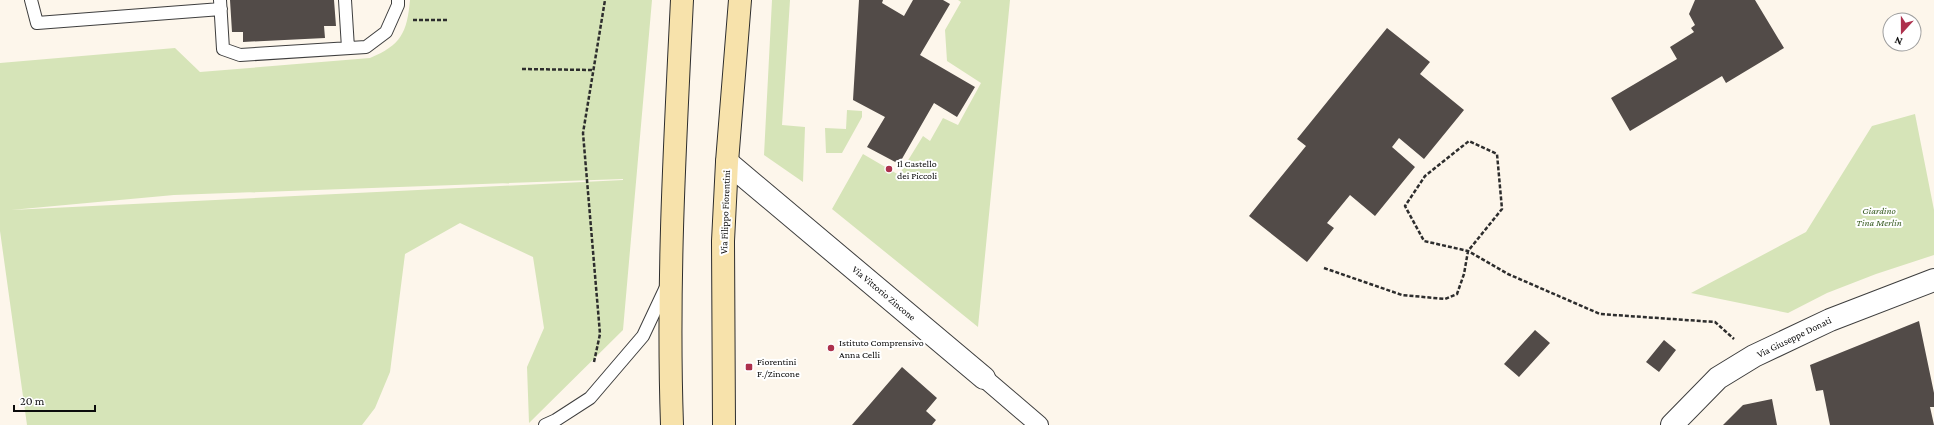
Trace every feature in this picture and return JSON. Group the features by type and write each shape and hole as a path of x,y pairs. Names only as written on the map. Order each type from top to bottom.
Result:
{"main road":[{"path":"672,425 669,343 676,112 682,0"},
{"name":"Via Filippo Fiorentini","path":"724,425 723,255 727,162 740,0"}],"street":[{"name":"Via Vittorio Zincone","path":"727,162 1039,425"},
{"name":"Via Giuseppe Donati","path":"1672,425 1718,378 1754,356 1850,311 1934,280"}],"lane":[{"path":"31,0 37,23 220,4 224,49 240,55 366,47 386,32 398,5 398,0"},
{"path":"345,0 348,48"},
{"path":"545,425 556,420 590,398 643,336 671,277"}],"path":[{"path":"605,0 583,133 600,334 593,361 608,376"},
{"path":"391,20 447,20"},
{"path":"522,69 593,70"},
{"path":"1324,268 1402,295 1445,299 1457,294 1464,274 1468,251 1502,209 1497,154 1469,141 1425,176 1405,206 1424,241 1468,251 1508,274 1600,314 1715,322 1754,356"}],"green space":[{"path":"410,0 652,0 623,330 529,423 527,367 544,328 533,257 460,223 405,254 390,372 375,408 362,425 27,425 0,231 0,63 175,48 200,72 370,58 389,48 395,43 404,29 409,11","holes":["623,180 11,210 174,195"]},
{"path":"772,0 790,0 782,125 805,127 803,182 764,155"},
{"path":"958,0 1010,0 978,327 832,209 863,154 899,175 923,136 930,141 943,118 958,125 981,83 947,61 945,30 961,2"},
{"path":"847,110 862,111 862,117 842,153 826,153 825,128 846,129"},
{"name":"Giardino Tina Merlin","path":"1915,114 1934,210 1934,255 1876,274 1827,293 1788,313 1691,293 1806,232 1872,126"}],"building":[{"path":"230,0 334,0 336,26 324,26 325,38 243,42 243,32 232,32"},
{"path":"859,0 883,0 882,3 904,16 913,0 943,0 950,4 920,55 975,87 957,117 934,103 899,164 867,147 885,117 853,100"},
{"path":"1695,0 1755,0 1784,48 1726,83 1722,76 1630,131 1611,98 1677,59 1670,47 1694,32 1691,28 1695,25 1689,14"},
{"path":"1387,28 1430,62 1420,74 1464,110 1424,159 1399,138 1392,147 1415,167 1375,216 1350,195 1327,223 1334,228 1307,262 1249,216 1306,146 1297,139"},
{"path":"1919,321 1934,393 1934,407 1930,407 1934,425 1830,425 1823,390 1816,391 1810,365"},
{"path":"1535,330 1550,343 1519,377 1504,364"},
{"path":"1664,340 1676,350 1659,372 1646,362"},
{"path":"902,367 937,398 926,411 936,420 932,425 852,425"},
{"path":"1772,399 1777,425 1723,425 1743,405"}],"place":[{"name":"Il Castello dei Piccoli","path":"889,169"},
{"name":"Istituto Comprensivo Anna Celli","path":"831,348"},
{"name":"Fiorentini F./Zincone","path":"749,367"}]}
